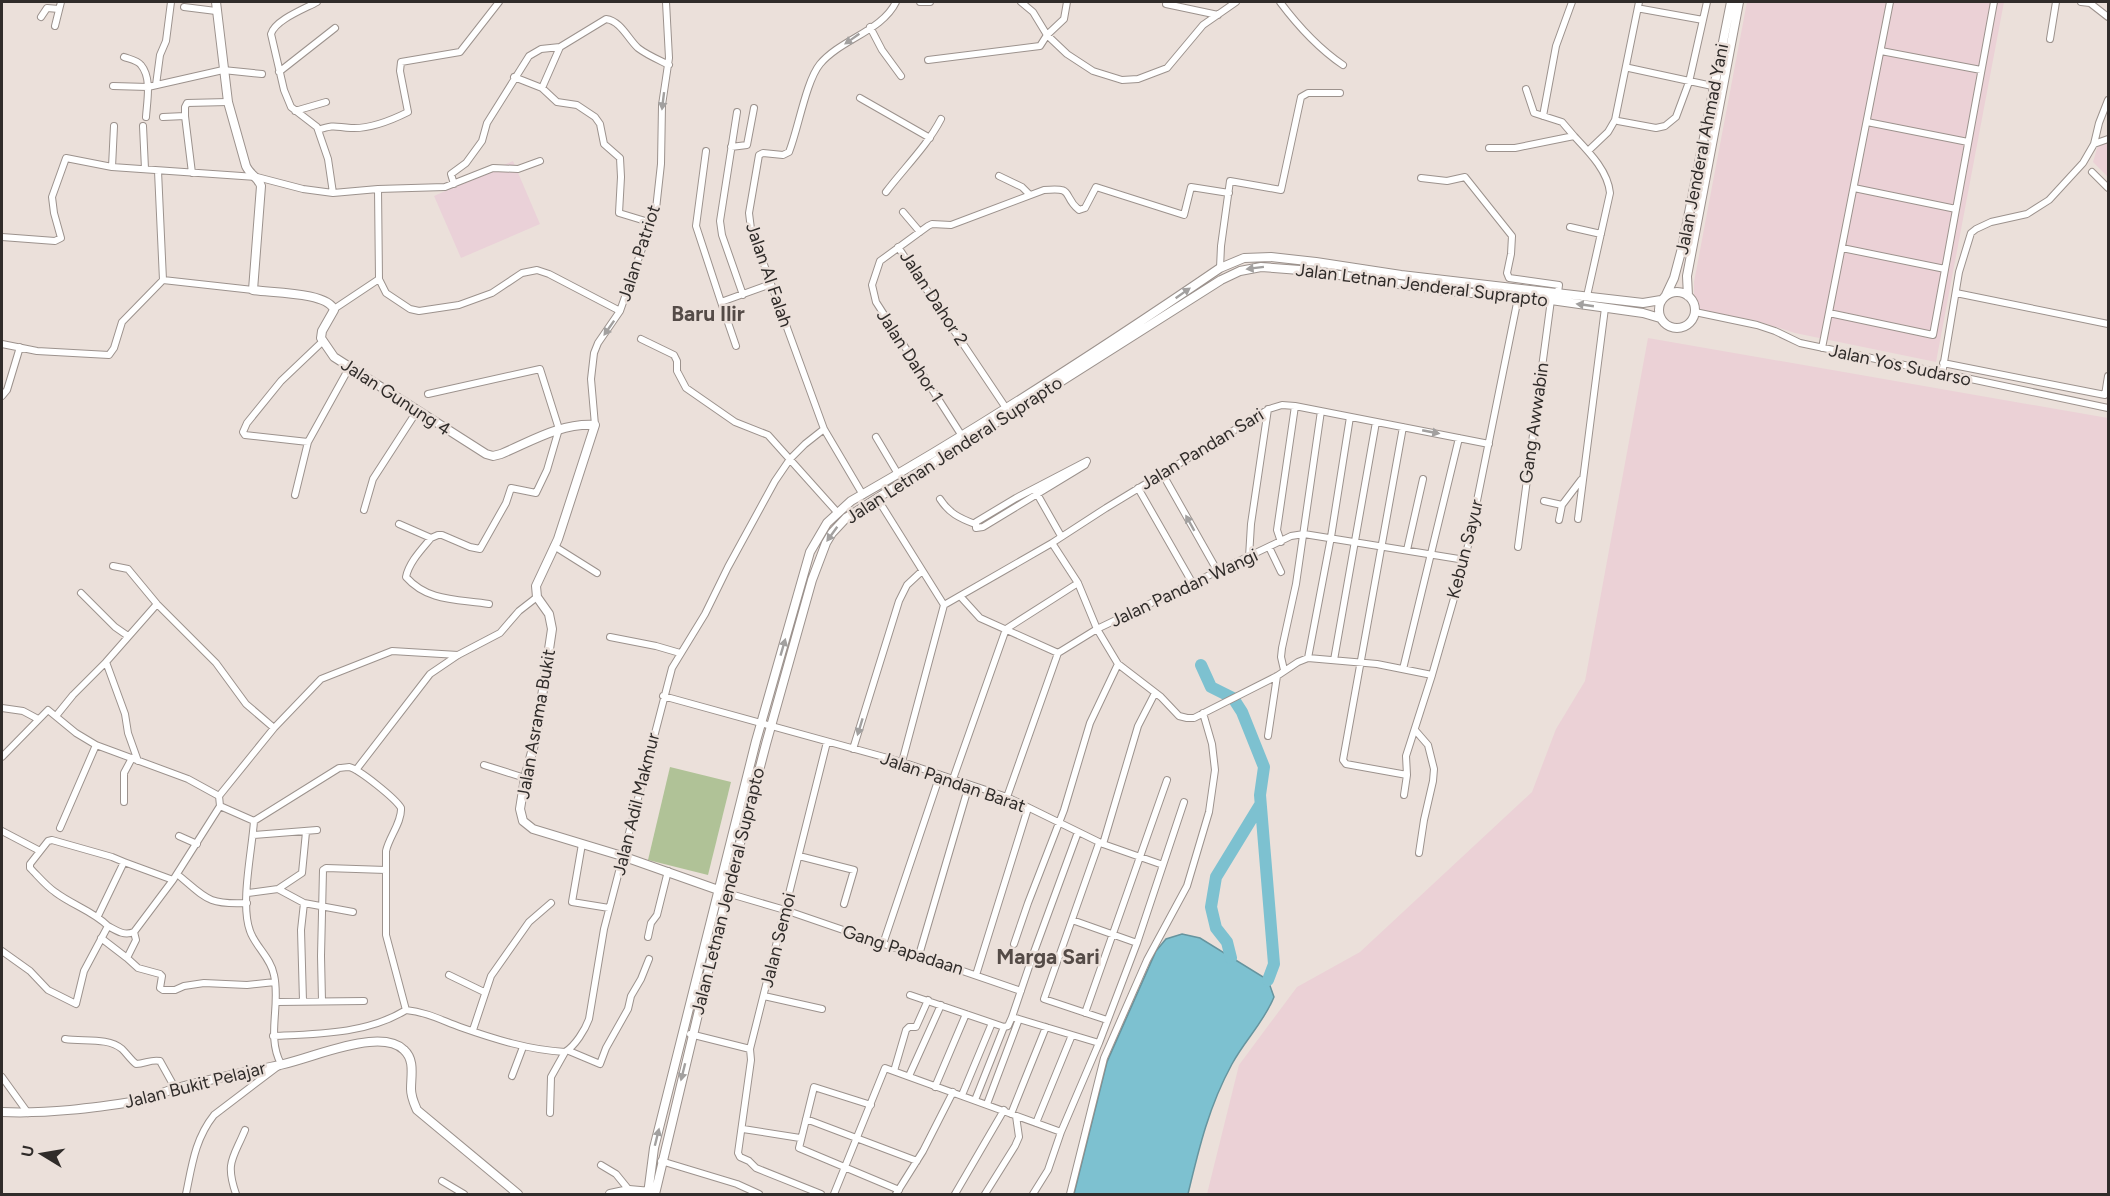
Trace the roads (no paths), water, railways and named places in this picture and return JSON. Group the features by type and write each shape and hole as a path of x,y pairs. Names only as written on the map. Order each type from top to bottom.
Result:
{"main road":[{"name":"Jalan Jenderal Ahmad Yani","path":"1689,296 1687,276 1731,2"},
{"name":"Jalan Jenderal Ahmad Yani","path":"1723,63 1739,2"},
{"path":"216,6 228,102 246,166 257,177 261,188 253,290 314,297 326,301 334,309 322,331 322,342"},
{"name":"Jalan Jenderal Ahmad Yani","path":"1664,298 1674,278 1682,248 1719,87"},
{"name":"Jalan Letnan Jenderal Suprapto","path":"653,1194 688,1033 766,725 821,552 846,518 1083,363 1220,268 1237,259 1251,257 1317,261 1401,275 1643,303 1664,298"},
{"path":"1313,271 1317,261"},
{"name":"Jalan Letnan Jenderal Suprapto","path":"723,892 756,741 766,725 768,704 810,552 826,523 837,512 898,474 1231,274 1251,267 1313,271 1438,290 1551,300 1643,313 1660,318"},
{"path":"1675,292 1689,296 1694,304 1695,312 1689,324 1678,329 1666,326 1660,318 1658,309 1664,298 1675,292"},
{"name":"Jalan Gunung 4","path":"322,342 334,357 349,368 482,452 494,456 559,429 580,425 595,426"},
{"path":"537,597 536,584 554,546 595,426"},
{"name":"Jalan Asrama Bukit","path":"537,597 549,614 552,634 536,737 525,778 520,809 523,822 533,829 668,871 723,892"},
{"name":"Jalan Letnan Jenderal Suprapto","path":"653,1194 654,1148 688,1033"},
{"name":"Jalan Bukit Pelajar","path":"2,1112 66,1111 141,1100 175,1088 281,1064 343,1047 368,1042 396,1044 409,1058 412,1071 411,1096 417,1110 518,1194"},
{"path":"610,1194 628,1190 653,1194"}],"street":[{"path":"55,26 61,2"},
{"path":"156,85 160,55 166,41 171,2"},
{"path":"317,2 279,23 272,29 271,39 284,90 295,111 318,130 328,159 333,193"},
{"path":"318,130 333,124 353,128 391,120 408,112 400,71 401,62 460,51 499,2"},
{"name":"Jalan Patriot","path":"595,426 591,379 593,357 598,343 620,311 656,209 661,164 662,105 669,65 666,2"},
{"name":"Jalan Al Falah","path":"864,495 824,429 749,223 749,213 759,155 763,153 788,154 819,65 887,15 896,2"},
{"path":"920,2 930,2"},
{"path":"1022,2 1033,12 1047,35 1067,54 1093,70 1115,79 1138,79 1171,66 1196,32 1236,2"},
{"path":"928,60 1040,46 1047,35 1064,19 1067,2"},
{"path":"1280,2 1306,33 1343,65"},
{"path":"1543,116 1556,46 1572,2"},
{"path":"1618,121 1656,128 1665,126 1679,112 1691,82 1707,2"},
{"path":"1822,348 1890,2"},
{"path":"1829,313 1933,335 1994,2"},
{"path":"2050,39 2056,2"},
{"path":"2081,2 2090,3 2109,17"},
{"path":"1166,4 1218,15"},
{"path":"1587,150 1608,132 1615,120 1641,5 1703,20"},
{"path":"184,7 216,6"},
{"path":"42,17 47,8 59,9"},
{"path":"454,184 451,174 466,163 482,141 487,123 514,77 534,52 545,48 560,47 600,21 608,19 624,31 639,49 669,65"},
{"path":"870,27 882,51 901,76"},
{"path":"279,72 335,28"},
{"path":"542,88 560,47"},
{"path":"1881,51 1981,70"},
{"path":"124,57 141,64 148,87 146,117"},
{"path":"1629,68 1719,87"},
{"path":"113,86 148,87 223,70 262,74"},
{"path":"514,77 542,88 560,103 577,105 588,111 599,122 604,144 621,160 619,213 652,223"},
{"path":"1526,89 1533,111 1562,122 1587,150 1605,176 1609,187 1609,200 1587,296"},
{"path":"1220,268 1230,181 1281,190 1301,97 1308,93 1340,93"},
{"path":"860,98 930,138"},
{"path":"1942,374 1956,293 1967,241 1971,233 1991,222 2027,214 2049,200 2083,163 2094,144 2099,123 2109,100"},
{"path":"192,173 184,107 187,103 228,102"},
{"path":"295,111 326,102"},
{"path":"731,147 747,145 754,108"},
{"path":"737,112 720,226 743,295"},
{"path":"162,117 185,116"},
{"path":"886,192 930,138 941,119"},
{"path":"1866,122 1968,142"},
{"path":"112,167 114,126"},
{"path":"143,126 145,169"},
{"path":"1489,148 1515,148 1574,136"},
{"path":"2094,144 2109,139"},
{"path":"706,151 696,224 736,345"},
{"path":"2,237 56,241 61,238 52,197 66,158 112,167 257,177 303,189 333,193 428,188 454,184 491,168 518,170 540,161"},
{"path":"2,344 57,353 109,355 114,348 122,322 163,280 158,171"},
{"path":"2092,172 2109,188"},
{"path":"999,176 1022,187 1030,195"},
{"path":"1421,178 1447,181 1466,177 1512,236 1507,273 1509,278 1559,285 1558,293"},
{"name":"Jalan Dahor 2","path":"1006,408 898,247 932,224 951,225 1044,190 1060,188 1066,191 1076,207 1082,210 1094,189 1099,187 1132,200 1184,215 1191,187 1229,193"},
{"path":"1854,188 1956,209"},
{"path":"378,189 379,279 386,293 410,309 419,311 459,305 492,293 522,273 537,270 620,311"},
{"path":"903,212 920,232"},
{"path":"1570,227 1601,234"},
{"name":"Jalan Dahor 1","path":"898,247 880,261 872,285 873,297 962,436"},
{"path":"1842,248 1945,268"},
{"path":"334,309 379,279"},
{"path":"163,280 253,290"},
{"path":"721,302 771,284"},
{"path":"1956,293 2109,324"},
{"name":"Kebun Sayur","path":"1404,795 1407,775 1406,759 1464,560 1490,444 1518,298"},
{"name":"Gang Awwabin","path":"1518,547 1551,300"},
{"path":"1578,519 1605,308"},
{"name":"Jalan Yos Sudarso","path":"1695,312 1757,325 1800,344 2109,408"},
{"path":"641,339 674,355 677,361 677,371 686,388 735,422 768,435 837,512"},
{"path":"308,442 245,435 243,432 247,423 281,381 322,342"},
{"path":"2,396 20,347"},
{"path":"1943,363 2105,395 2109,375"},
{"path":"295,495 308,442 349,368"},
{"path":"428,394 540,369 559,429 547,470 536,493 513,487 480,549 442,535 432,538 417,555 406,575 414,585 428,594 489,604"},
{"name":"Jalan Pandan Sari","path":"944,605 1052,543 1268,409 1282,405 1295,406 1490,444"},
{"path":"1281,542 1277,530 1295,406"},
{"path":"1249,557 1251,524 1268,409"},
{"path":"364,510 373,480 417,411"},
{"path":"1284,670 1281,657 1282,648 1304,534 1322,411"},
{"path":"1308,658 1331,537 1350,417"},
{"path":"1334,660 1376,422"},
{"path":"1403,427 1343,758 1346,764 1407,775"},
{"name":"Jalan Adil Makmur","path":"550,1113 551,1077 567,1051 587,1026 589,1019 609,908 672,668 705,614 775,481 790,459 824,429"},
{"path":"876,437 898,474"},
{"path":"1402,669 1459,438"},
{"path":"940,499 946,509 954,515 975,524 1088,462 1035,491"},
{"path":"1162,473 1218,572"},
{"path":"1559,520 1562,505 1583,477"},
{"path":"1407,550 1424,479"},
{"path":"1138,488 1193,584"},
{"path":"1035,491 1061,536"},
{"path":"877,498 944,605 902,762"},
{"path":"1544,501 1562,505"},
{"path":"399,524 432,538"},
{"name":"Jalan Pandan Wangi","path":"1058,653 1097,629 1269,547 1304,534 1464,560"},
{"path":"1052,543 1078,583 1097,629 1118,664 1183,718 1194,718 1308,658 1377,664 1432,675"},
{"path":"554,546 597,573"},
{"path":"1269,547 1281,572"},
{"path":"113,566 128,569 157,604 216,663 246,704 274,728"},
{"path":"853,749 903,590 922,571"},
{"path":"953,779 1006,629 1078,583"},
{"path":"81,593 115,627 128,636"},
{"path":"960,596 977,616 1058,653 1007,797"},
{"path":"356,770 426,679 458,655 500,633 519,611 537,597"},
{"path":"56,716 72,695 106,662 157,604"},
{"path":"610,637 680,653"},
{"path":"247,903 225,904 210,901 175,877 56,840 48,841 31,861 30,868 53,891 98,916 118,932 128,934 134,932 175,877 197,844 220,806 219,796 274,728 321,679 389,651 404,650 409,653 458,655"},
{"path":"106,662 125,714 135,760"},
{"path":"1014,944 1059,823 1090,723 1118,664"},
{"path":"1268,736 1277,676"},
{"path":"1107,1020 1044,999 1101,843 1138,726 1155,693"},
{"name":"Jalan Pandan Barat","path":"663,696 902,762 1007,797 1101,843 1163,865"},
{"path":"2,708 23,711 38,719"},
{"path":"2,756 48,710 76,733 96,745 188,779 219,796"},
{"path":"1071,1194 1104,1058 1147,960 1187,886 1209,812 1215,770 1212,744 1203,713"},
{"path":"1415,730 1427,743 1434,769 1419,852"},
{"name":"Jalan Semoi","path":"821,1194 756,1168 738,1155 751,1060 750,1049 827,742"},
{"path":"60,828 96,745"},
{"path":"124,802 124,773 135,760"},
{"path":"484,765 525,778"},
{"path":"254,821 339,768 349,767 356,770 389,793 401,808 400,818 388,840 386,935 406,1010"},
{"path":"883,944 940,775"},
{"path":"1084,1013 1167,780"},
{"path":"919,956 969,785"},
{"path":"1033,1194 1048,1170 1061,1132 1099,1043 1137,943 1184,802"},
{"path":"220,806 254,821"},
{"path":"976,975 1028,808"},
{"path":"186,1194 200,1134 213,1115 281,1064 273,1036 277,1002 275,982 270,964 249,929 247,903 254,821"},
{"path":"253,835 317,830"},
{"path":"2,831 40,851"},
{"path":"248,893 278,889 302,873 306,832"},
{"path":"987,1104 1016,1018 1021,990 1078,832"},
{"path":"179,836 197,844"},
{"path":"582,844 569,904 609,908"},
{"path":"798,856 854,870 844,904"},
{"path":"98,916 124,862"},
{"path":"322,1001 322,874 326,868 387,870"},
{"path":"648,937 651,922 657,915 668,871"},
{"path":"278,889 304,903 321,908 353,912"},
{"path":"723,892 785,910"},
{"path":"303,1000 301,930 304,903"},
{"path":"473,1030 491,976 512,944 540,911 550,903"},
{"name":"Gang Papadaan","path":"785,910 1021,990"},
{"path":"1072,920 1137,943"},
{"path":"2,951 30,971 48,990 76,1004 84,971 108,926"},
{"path":"127,958 136,940 134,932"},
{"path":"101,938 138,968 160,974 162,976 160,988 166,991 204,983 247,985 275,982"},
{"path":"273,1036 335,1033 387,1022 406,1010 423,1012 523,1047 567,1051 600,1064 650,959"},
{"path":"449,975 484,993"},
{"path":"910,994 1004,1027 1016,1018"},
{"path":"764,996 822,1009"},
{"path":"894,1071 906,1030 909,1027 916,1027 928,1000"},
{"path":"277,1002 364,1001"},
{"path":"909,1076 941,1005"},
{"path":"935,1087 966,1014"},
{"path":"1016,1018 1099,1043"},
{"path":"962,1095 992,1023"},
{"path":"975,1100 1004,1027"},
{"path":"985,1194 1016,1146 1018,1137 1014,1115 1046,1028"},
{"path":"688,1033 750,1049"},
{"path":"1036,1123 1072,1035"},
{"path":"65,1038 78,1041 109,1042 122,1049 136,1064 153,1059 160,1060 175,1088"},
{"path":"512,1076 523,1047"},
{"path":"834,1194 884,1069 1061,1132"},
{"path":"2,1077 28,1113"},
{"path":"871,1105 813,1087 799,1148 846,1166 898,1192 953,1092"},
{"path":"955,1194 973,1167 1004,1110"},
{"path":"806,1119 917,1161"},
{"path":"743,1129 800,1138"},
{"path":"236,1194 231,1176 231,1158 245,1130"},
{"path":"661,1161 737,1184 759,1194"},
{"path":"601,1165 616,1174 628,1190"},
{"path":"442,1181 456,1192 464,1194"}],"water":[{"path":"1182,934 1200,938 1268,980 1274,997 1265,1015 1232,1064 1217,1096 1188,1194 1074,1194 1107,1062 1156,951 1166,939"}],"waterway":[{"path":"1201,665 1211,687 1233,698 1242,712 1264,767 1260,795 1274,964 1268,980"},
{"path":"1231,958 1227,942 1216,928 1211,907 1216,877 1260,805"}],"district":[{"name":"Baru Ilir","path":"708,313"},
{"name":"Marga Sari","path":"1048,956"}]}
